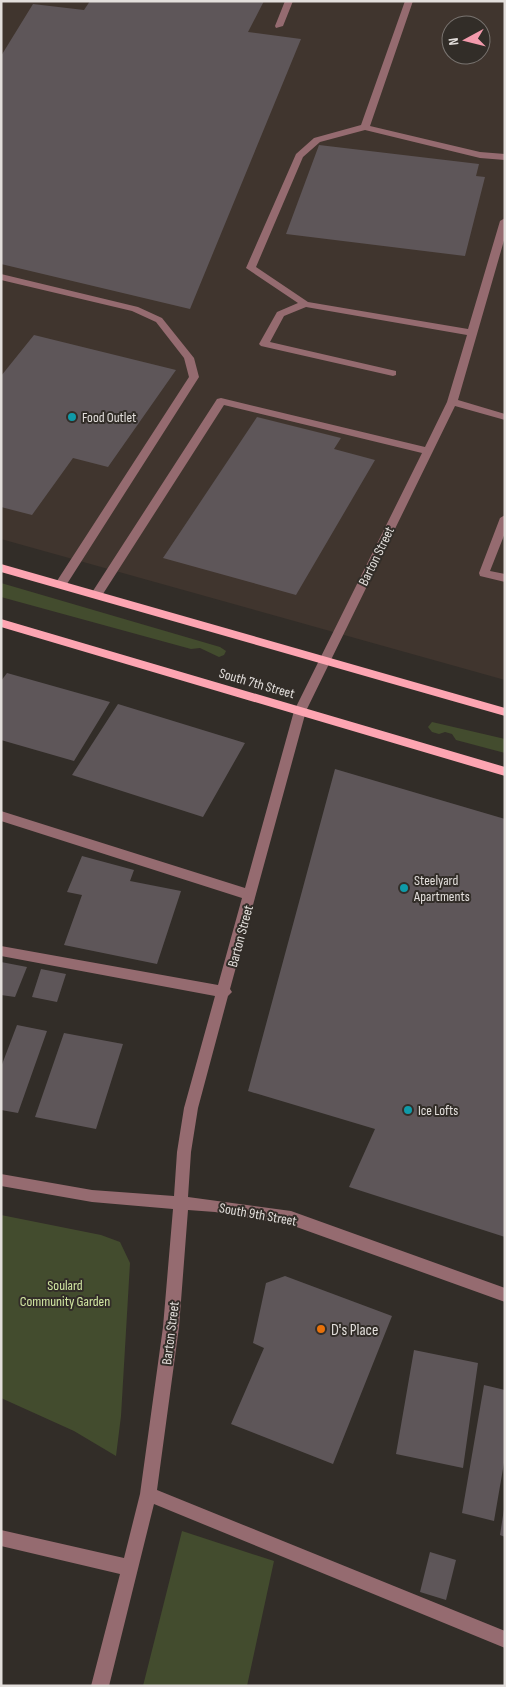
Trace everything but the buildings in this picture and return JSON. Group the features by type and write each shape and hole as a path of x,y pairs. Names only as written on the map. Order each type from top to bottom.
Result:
{"main road":[{"path":"1,568 505,712"},
{"name":"South 7th Street","path":"1,623 505,772"}],"street":[{"path":"278,26 289,1"},
{"path":"365,127 409,1"},
{"path":"473,333 305,304 251,268 299,156 317,140 365,127 480,155 505,157"},
{"name":"Barton Street","path":"100,1686 148,1494 171,1328 182,1205 184,1152 191,1108 300,711 452,402 505,222"},
{"path":"1,277 135,309 159,320 189,358 194,377 61,584"},
{"path":"305,304 280,314 264,344 393,373"},
{"path":"97,594 221,401 428,451"},
{"path":"452,402 505,416"},
{"path":"505,518 502,531 484,573 505,578"},
{"path":"1,816 250,895"},
{"path":"1,951 224,992"},
{"name":"South 9th Street","path":"1,1180 92,1196 247,1210 290,1218 505,1295"},
{"path":"148,1494 505,1640"},
{"path":"1,1538 130,1568"}],"shaded area":[{"path":"1,1 505,1 505,680 1,539"}],"green space":[{"path":"1,583 220,647 226,651 224,655 219,657 200,648 191,649 1,597"},
{"path":"432,722 505,739 505,753 456,740 452,734 432,732 428,727"},
{"name":"Soulard Community Garden","path":"1,1215 101,1235 120,1242 130,1263 121,1416 116,1456 74,1431 1,1398"},
{"path":"182,1531 274,1561 247,1686 143,1686"}],"place":[{"name":"Food Outlet","path":"72,417"},
{"name":"Steelyard Apartments","path":"404,888"},
{"name":"Ice Lofts","path":"408,1110"},
{"name":"D's Place","path":"321,1329"}]}
